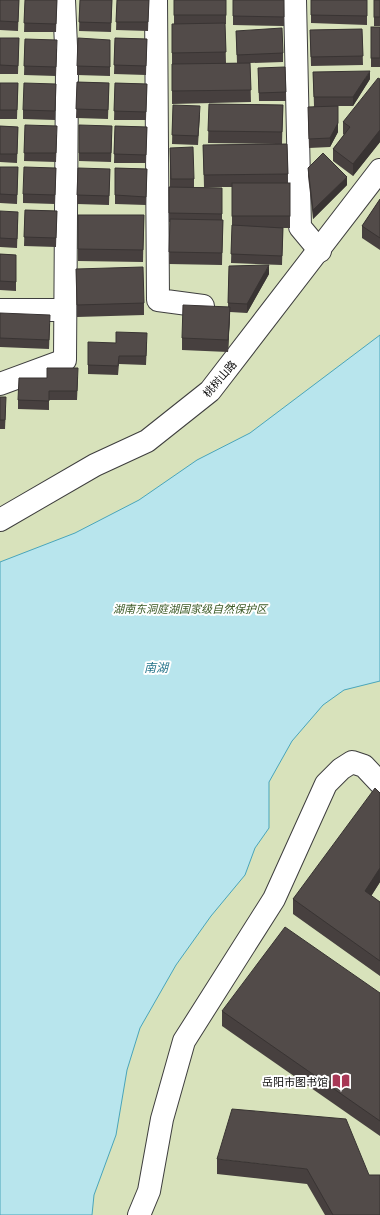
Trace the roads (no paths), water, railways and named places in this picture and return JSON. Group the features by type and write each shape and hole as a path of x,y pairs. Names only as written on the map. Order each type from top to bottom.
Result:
{"street":[{"path":"0,384 65,360 66,69 64,0"},
{"path":"156,0 158,300 203,306"},
{"path":"295,0 300,227 320,250"},
{"name":"桃树山路","path":"0,520 95,465 147,441 210,391 320,250 380,170"},
{"path":"0,310 65,310"},
{"path":"139,1215 149,1191 162,1120 184,1042 274,899 326,784 341,769 352,762 364,766 380,783"}],"water":[{"name":"南湖","path":"380,335 380,681 344,690 323,705 292,741 269,782 269,828 255,848 245,875 211,916 176,965 140,1028 127,1070 116,1135 94,1195 92,1215 0,1215 0,562 75,533 139,500 197,460 250,433"}],"place":[{"name":"岳阳市图书馆","path":"341,1081"}],"park label":[{"name":"湖南东洞庭湖国家级自然保护区","path":"190,608"}]}
